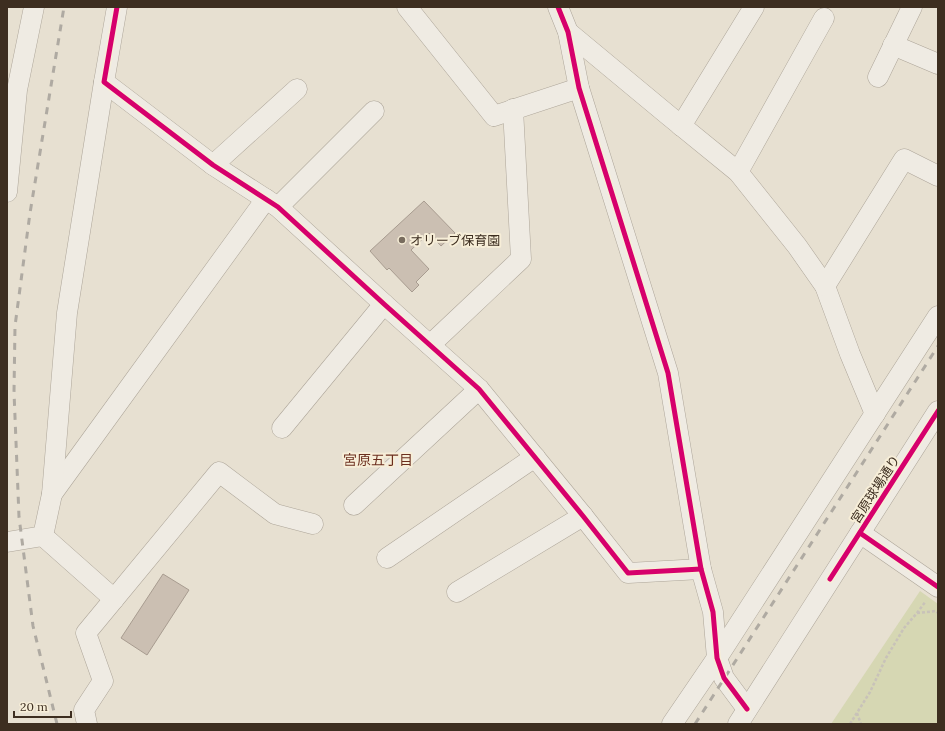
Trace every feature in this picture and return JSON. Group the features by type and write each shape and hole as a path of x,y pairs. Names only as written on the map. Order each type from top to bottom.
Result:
{"street":[{"path":"7,192 12,88 34,7"},
{"path":"42,536 52,494 67,313 117,7"},
{"path":"407,7 494,116 579,88"},
{"path":"558,7 568,32 579,88 668,373 700,569 713,612 717,658 724,678 743,716"},
{"path":"681,126 754,7"},
{"path":"878,77 912,7"},
{"path":"738,172 824,18"},
{"path":"568,32 738,172 797,246 826,286 850,354 875,414"},
{"path":"893,45 938,64"},
{"path":"104,82 213,165 272,203 479,389 584,516 628,573 700,569"},
{"path":"213,165 297,89"},
{"path":"430,345 521,259 513,109"},
{"path":"52,494 272,203 374,111"},
{"path":"826,286 904,159 938,176"},
{"path":"282,428 384,304"},
{"path":"672,724 717,658 938,316"},
{"path":"354,505 479,389"},
{"name":"宮原球場通り","path":"743,716 938,411"},
{"path":"387,558 536,457"},
{"path":"87,724 84,710 103,681 86,633 219,472 275,514 313,524"},
{"path":"457,592 584,516"},
{"path":"860,533 937,585"},
{"path":"7,542 42,536"},
{"path":"42,536 114,599"}],"path":[{"path":"850,724 870,692 886,658 904,628 937,585"},
{"path":"917,613 936,611 938,613"},
{"path":"856,713 861,724"}],"green space":[{"path":"920,591 938,604 938,724 831,724"}],"building":[{"name":"オリーブ保育園","path":"424,201 455,233 441,246 429,233 411,250 429,269 416,282 419,285 412,292 389,268 387,270 370,251"},
{"path":"163,574 189,590 147,655 121,638"}],"railway":[{"path":"57,724 33,626 19,517 14,392 15,326 30,213 64,7"},
{"path":"695,724 938,346"}],"cycle path":[{"path":"117,7 104,82 213,165 278,207 479,389 628,573 701,569"},
{"path":"558,7 568,32 579,88 668,373 701,569 713,612 717,658 724,678 747,709"},
{"path":"830,579 938,411"},
{"path":"860,533 938,587"}],"place":[{"name":"オリーブ保育園","path":"402,240"}],"district":[{"name":"宮原五丁目","path":"378,460"}]}
